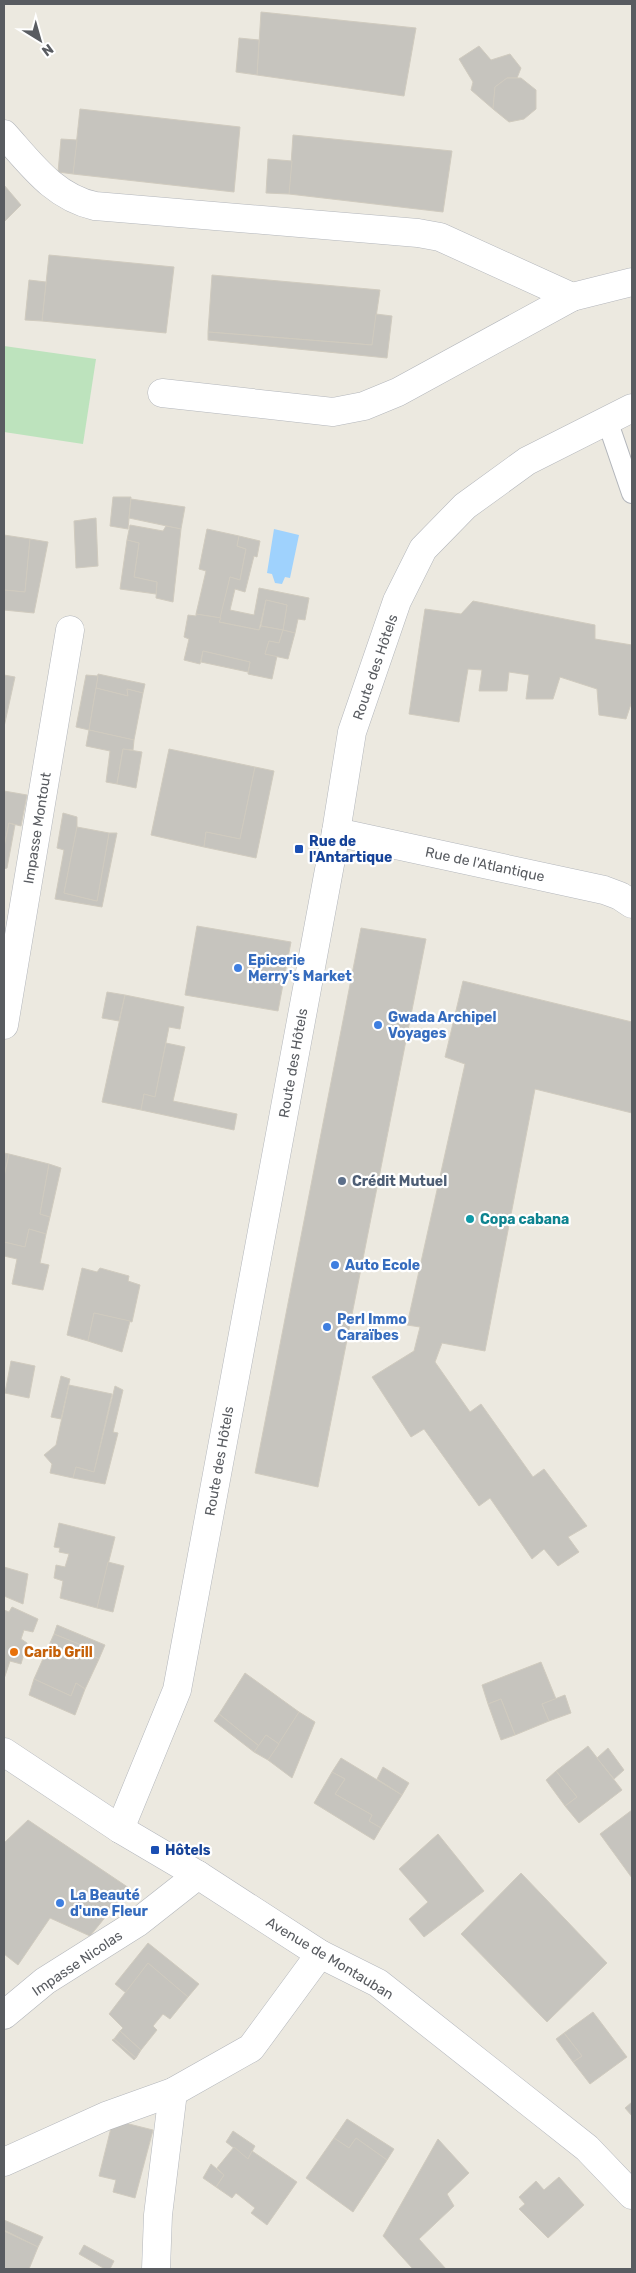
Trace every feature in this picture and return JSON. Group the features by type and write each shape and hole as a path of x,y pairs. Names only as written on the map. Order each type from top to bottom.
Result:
{"street":[{"path":"4,134 49,184 78,202 95,206 440,237 572,297"},
{"path":"162,393 333,412 364,406 398,392 572,297 632,282"},
{"name":"Route des Hôtels","path":"120,1828 177,1690 336,832 352,732 398,601 423,549 465,506 527,461 632,408"},
{"name":"Impasse Montout","path":"4,1025 70,630"},
{"name":"Rue de l'Atlantique","path":"336,832 604,890 620,896 632,904"},
{"name":"Avenue de Montauban","path":"4,1752 120,1828 198,1875 320,1954 378,1983 586,2148 632,2196"},
{"name":"Impasse Nicolas","path":"4,2015 45,1981 137,1922 198,1875"},
{"path":"4,2162 106,2116 173,2092 251,2048 320,1954"},
{"path":"156,2269 158,2215 173,2092"}],"lane":[{"path":"607,420 632,493"}],"green space":[{"path":"4,346 96,359 83,444 4,432"}],"water":[{"path":"274,529 299,535 290,578 285,577 282,584 275,583 272,574 267,573"}],"building":[{"path":"261,12 416,28 404,96 257,75"},
{"path":"239,38 259,40 257,75 236,72"},
{"path":"479,46 491,60 510,54 521,68 517,78 507,78 495,87 493,109 471,90 473,82 459,59"},
{"path":"507,78 521,78 536,90 536,109 524,119 509,122 493,109 495,87"},
{"path":"80,109 240,127 234,192 73,174"},
{"path":"293,135 452,151 443,212 289,194"},
{"path":"61,139 77,140 73,174 58,172"},
{"path":"268,159 292,161 289,194 266,193"},
{"path":"4,185 21,205 4,222"},
{"path":"49,255 174,267 166,333 42,321"},
{"path":"212,275 380,290 372,345 208,332"},
{"path":"29,280 46,282 42,321 25,320"},
{"path":"376,314 392,316 387,358 208,340 208,332 372,345"},
{"path":"113,497 131,497 128,529 110,526"},
{"path":"131,499 185,507 181,529 129,518"},
{"path":"96,518 98,566 76,568 74,521"},
{"path":"130,525 163,531 166,526 181,529 173,602 156,598 157,582 134,577 139,543 127,540"},
{"path":"207,529 239,536 237,546 246,549 240,580 230,577 221,618 196,614 206,571 199,569"},
{"path":"4,535 30,539 25,592 4,590"},
{"path":"239,536 260,541 257,557 254,556 245,592 235,589 230,610 254,615 259,588 309,598 305,620 298,619 295,633 283,630 287,605 266,600 259,630 219,622 230,577 240,580 246,549 237,546"},
{"path":"30,539 48,542 34,613 4,610 4,590 25,592"},
{"path":"127,540 139,543 134,577 157,582 156,594 120,589"},
{"path":"266,600 287,605 283,630 261,626"},
{"path":"473,601 595,625 595,639 632,645 632,701 626,719 599,715 597,689 560,677 553,699 526,699 529,675 509,672 507,691 479,691 482,670 468,669 459,722 409,714 425,609 461,614"},
{"path":"196,614 221,618 219,622 259,630 261,626 283,630 279,643 269,641 265,654 277,656 272,679 248,674 250,662 203,651 200,664 184,660 189,639 184,637 188,615 196,616"},
{"path":"283,630 295,633 288,659 265,654 269,641 279,643"},
{"path":"203,651 250,662 248,672 201,662"},
{"path":"98,674 145,684 143,693 127,689 128,696 96,688"},
{"path":"4,675 15,677 4,727"},
{"path":"86,675 98,676 89,730 76,727"},
{"path":"96,688 128,696 127,689 143,693 134,740 89,730"},
{"path":"89,730 134,740 133,750 123,749 117,784 106,782 110,751 86,746"},
{"path":"123,749 142,752 136,788 117,784"},
{"path":"169,749 255,767 240,839 206,832 204,847 151,835"},
{"path":"255,767 274,771 256,858 204,847 206,832 240,839"},
{"path":"4,791 27,795 21,826 9,823 4,847"},
{"path":"63,813 77,817 77,827 64,893 97,901 109,833 117,833 102,907 55,899 64,850 57,848"},
{"path":"9,823 15,825 7,868 4,869 4,847"},
{"path":"77,827 109,833 97,901 64,893"},
{"name":"Epicerie Merry's Market","path":"197,926 291,942 278,1011 185,995"},
{"path":"361,928 426,939 318,1487 255,1473"},
{"name":"Copa cabana","path":"463,981 632,1022 632,1113 535,1089 485,1351 442,1343 435,1362 470,1412 481,1404 533,1477 544,1469 587,1526 568,1537 579,1552 558,1566 544,1549 532,1559 490,1498 479,1506 424,1429 411,1437 372,1377 414,1351 420,1327 407,1325 465,1064 445,1057"},
{"path":"107,992 125,995 119,1021 102,1018"},
{"path":"125,995 184,1007 180,1029 169,1027 155,1097 144,1094 141,1110 102,1102"},
{"path":"166,1043 185,1047 173,1101 237,1114 234,1130 141,1110 144,1094 155,1097"},
{"path":"4,1153 9,1154 4,1177"},
{"path":"9,1154 49,1164 40,1214 50,1217 46,1234 29,1229 25,1247 4,1242 4,1177"},
{"path":"49,1164 61,1168 50,1217 40,1214"},
{"path":"29,1229 46,1234 40,1263 49,1265 43,1290 12,1284 17,1259 4,1256 4,1242 25,1247"},
{"path":"82,1268 97,1272 100,1268 129,1276 128,1281 140,1285 132,1322 94,1313 88,1341 67,1335"},
{"path":"94,1313 130,1321 122,1352 88,1341"},
{"path":"11,1361 35,1366 29,1398 5,1393"},
{"path":"61,1376 70,1379 61,1419 51,1417"},
{"path":"69,1385 112,1394 94,1472 76,1467 73,1478 50,1473 52,1464 44,1455 56,1445"},
{"path":"115,1386 123,1390 113,1432 118,1433 105,1484 73,1478 76,1467 94,1472"},
{"path":"59,1523 115,1537 97,1608 60,1598 63,1581 54,1578 56,1565 65,1567 69,1554 59,1552 60,1548 54,1547"},
{"path":"108,1562 124,1566 113,1612 97,1608"},
{"path":"4,1567 28,1574 23,1604 4,1596"},
{"name":"Carib Grill","path":"12,1607 38,1619 33,1632 24,1630 21,1639 27,1643 21,1664 10,1661 4,1679 4,1610 9,1612"},
{"path":"57,1625 105,1645 99,1659 84,1652 86,1647 54,1634"},
{"path":"54,1634 86,1647 84,1652 99,1659 85,1689 76,1683 71,1696 34,1679"},
{"path":"541,1662 556,1699 542,1704 549,1721 515,1735 501,1699 488,1704 482,1685"},
{"path":"245,1673 299,1712 279,1744 266,1735 259,1746 219,1714"},
{"path":"34,1679 71,1696 76,1683 85,1689 75,1715 29,1695"},
{"path":"565,1695 571,1713 549,1721 542,1704"},
{"path":"501,1699 515,1735 501,1740 488,1704"},
{"path":"299,1712 315,1722 292,1778 268,1760"},
{"path":"219,1714 259,1746 254,1752 214,1721"},
{"path":"266,1735 279,1744 268,1760 254,1752"},
{"path":"588,1746 622,1790 579,1823 565,1806 577,1797 556,1771"},
{"path":"608,1748 624,1770 614,1779 597,1758"},
{"path":"341,1758 402,1795 381,1828 369,1821 372,1815 335,1794 345,1779 332,1772"},
{"path":"383,1767 409,1783 402,1795 377,1779"},
{"path":"556,1771 577,1797 565,1806 546,1780"},
{"path":"332,1772 345,1779 335,1794 372,1815 369,1821 381,1828 374,1840 314,1803"},
{"path":"632,1810 632,1878 600,1834"},
{"name":"La Beauté d'une Fleur","path":"28,1820 129,1888 90,1936 50,1918 18,1965 4,1954 4,1843"},
{"path":"438,1834 484,1891 424,1937 409,1919 428,1902 399,1869"},
{"path":"521,1873 607,1963 547,2022 461,1934"},
{"path":"148,1943 199,1984 188,1997 148,1963 126,1993 115,1984"},
{"path":"148,1963 188,1997 170,2019 163,2014 153,2026 157,2030 141,2050 120,2031 123,2028 109,2014"},
{"path":"593,2012 627,2057 590,2084 573,2062 582,2056 564,2033"},
{"path":"120,2031 141,2050 136,2058 114,2039"},
{"path":"564,2033 582,2056 573,2062 556,2039"},
{"path":"114,2039 136,2058 134,2060 112,2040"},
{"path":"632,2102 632,2116 625,2108"},
{"path":"347,2119 394,2149 387,2160 356,2138 349,2148 334,2138"},
{"path":"113,2120 153,2130 135,2198 113,2192 116,2180 99,2176"},
{"path":"233,2131 255,2146 248,2159 226,2142"},
{"path":"334,2138 349,2148 356,2138 387,2160 353,2212 306,2178"},
{"path":"438,2139 469,2173 447,2194 454,2206 419,2239 446,2269 413,2269 383,2236"},
{"path":"234,2147 248,2159 252,2151 297,2182 267,2225 251,2213 255,2208 236,2193 232,2198 216,2187 224,2175 217,2168"},
{"path":"211,2164 224,2175 216,2187 203,2178"},
{"path":"559,2177 584,2205 548,2238 519,2209 525,2204 519,2197 536,2181 544,2190"},
{"path":"4,2220 43,2237 38,2247 4,2230"},
{"path":"4,2231 38,2247 29,2269 4,2269"},
{"path":"84,2245 114,2261 110,2269 105,2269 79,2254"}],"place":[{"name":"Rue de l'Antartique","path":"299,849"},
{"name":"Epicerie Merry's Market","path":"238,968"},
{"name":"Gwada Archipel Voyages","path":"378,1025"},
{"name":"Crédit Mutuel","path":"342,1181"},
{"name":"Copa cabana","path":"470,1219"},
{"name":"Auto Ecole","path":"335,1265"},
{"name":"Perl Immo Caraïbes","path":"327,1327"},
{"name":"Carib Grill","path":"14,1652"},
{"name":"Hôtels","path":"155,1850"},
{"name":"La Beauté d'une Fleur","path":"60,1903"}]}
